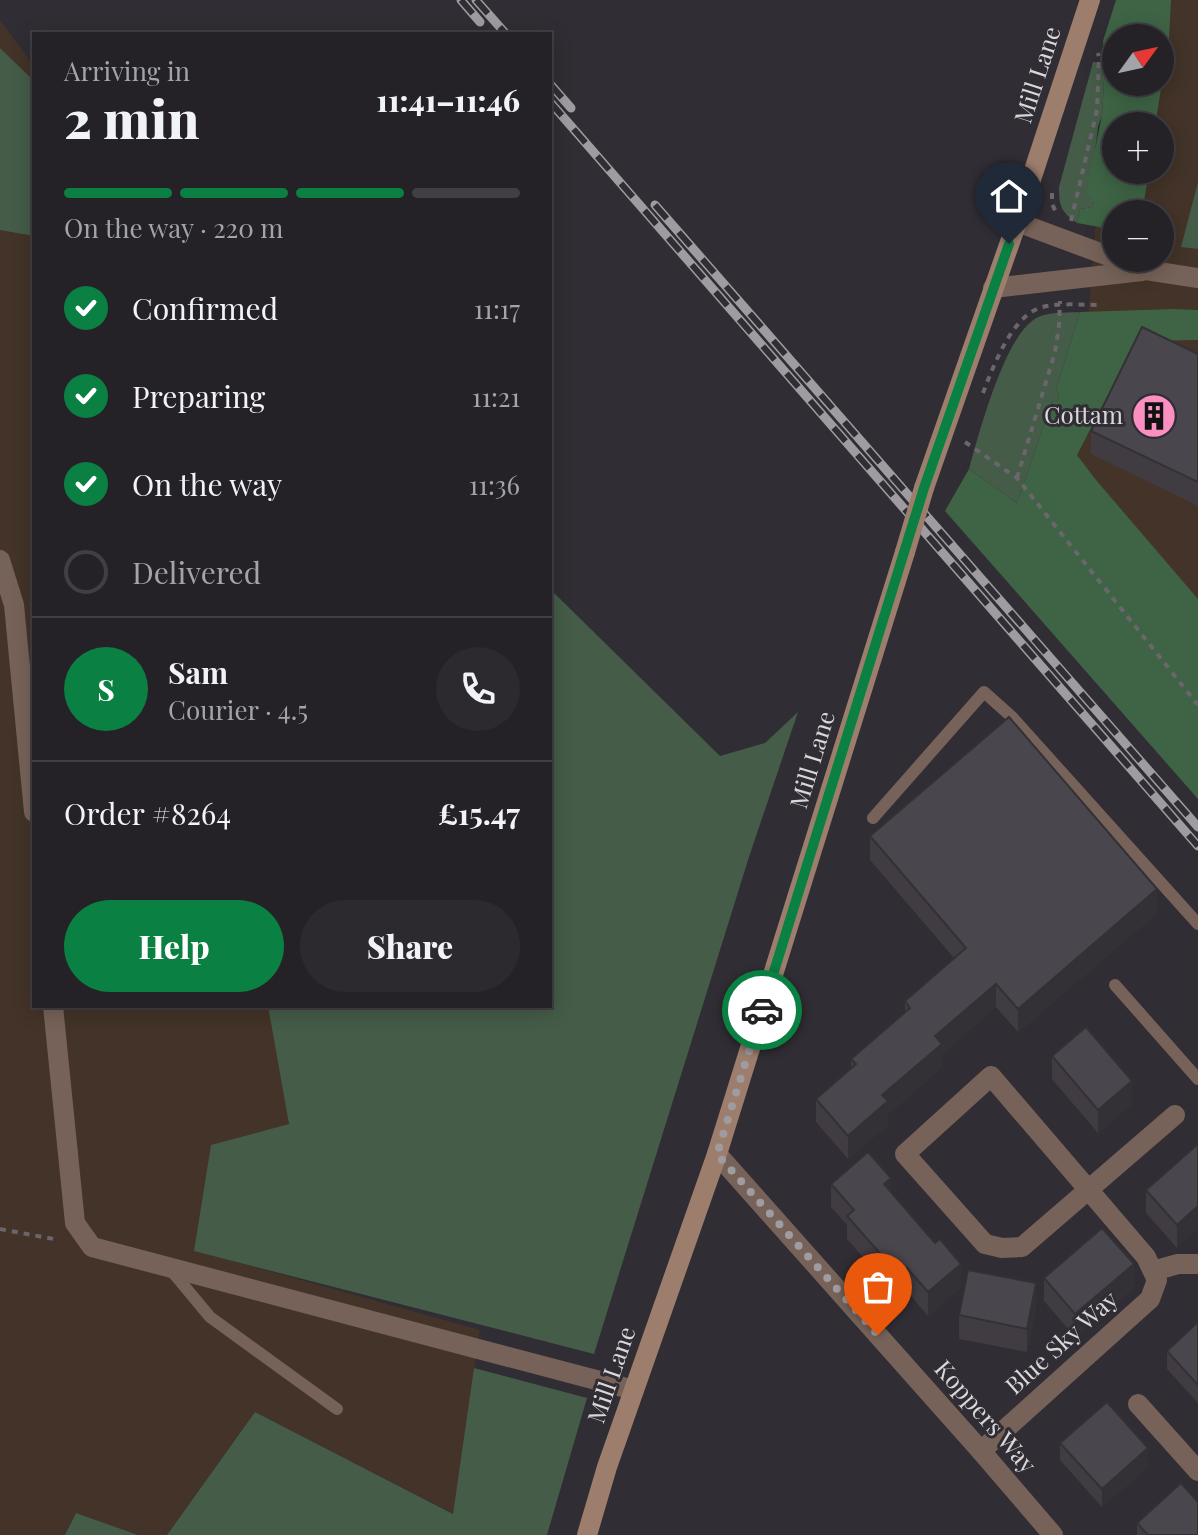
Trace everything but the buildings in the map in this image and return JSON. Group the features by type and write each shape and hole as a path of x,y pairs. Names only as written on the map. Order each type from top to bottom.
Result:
{"main road":[{"name":"Mill Lane","path":"587,1535 607,1467 717,1154 924,488 1090,0"}],"street":[{"path":"1017,222 1102,254"},
{"path":"993,288 1129,272"},
{"path":"1159,272 1198,278"},
{"path":"0,560 14,605 32,791"},
{"path":"53,1008 75,1223 92,1247 634,1390"},
{"path":"1175,1115 1088,1190 1022,1247 1002,1248 985,1244 905,1154 991,1076 1088,1190 1146,1257 1153,1271 1178,1264 1198,1264"},
{"name":"Koppers Way","path":"717,1154 1053,1535"},
{"name":"Blue Sky Way","path":"981,1451 1150,1299 1157,1280 1153,1271"},
{"path":"1138,1404 1198,1471"}],"lane":[{"path":"873,818 984,692 1012,717 1198,924"},
{"path":"1115,985 1198,1079"},
{"path":"168,1267 210,1317 337,1409"}],"path":[{"path":"1070,226 1097,110 1099,58 1095,43"},
{"path":"1052,186 1052,204 1059,217"},
{"path":"983,394 994,365 1024,317 1038,308 1100,305"},
{"path":"1017,478 1055,352 1059,306"},
{"path":"946,429 1017,478 1198,705"},
{"path":"0,1229 92,1247"}],"shaded area":[{"path":"1142,0 1198,0 1198,697 1034,492 1077,365 1089,308 1096,217 1102,203 1102,272 1174,272 1174,200 1103,200 1110,184 1174,184 1174,112 1131,112 1146,96 1174,96 1174,24 1153,24"},
{"path":"0,20 32,63 32,1008 275,1008 289,1125 194,1250 480,1330 454,1514 255,1412 167,1535 138,1535 76,1513 65,1535 0,1535"}],"green space":[{"path":"1116,0 1171,0 1170,24 1108,24"},
{"path":"0,48 32,79 32,236 0,230"},
{"path":"1093,62 1102,63 1102,116 1098,126 1090,196 1094,203 1092,207 1080,209 1077,223 1062,208 1059,187"},
{"path":"1103,96 1160,96 1157,112 1102,112"},
{"path":"1102,116 1102,184 1147,184 1144,200 1102,200 1102,227 1077,223 1080,209 1092,207 1094,203 1086,192"},
{"path":"1198,182 1198,249 1181,247"},
{"path":"1198,310 1198,340 1136,341 1077,455 1198,599 1198,799 945,511 969,469 1017,503 1052,402 1058,400 1056,390 1080,312"},
{"path":"1080,312 1056,390 1058,400 1052,402 1017,503 969,469 986,412 1002,368 1021,332 1042,316"},
{"path":"552,591 720,756 765,743 798,712 749,857 594,1354 194,1251 211,1145 289,1124 268,1008 552,1008"},
{"path":"474,1368 587,1398 547,1535 167,1535 255,1412 453,1514"},
{"path":"76,1513 138,1535 65,1535"}],"railway":[{"path":"461,0 480,22"},
{"path":"476,0 504,32"},
{"path":"552,86 571,108"},
{"path":"552,104 1198,846"},
{"path":"655,205 1198,827"}],"way so far":[{"path":"762,1010 717,1154 878,1335"}],"place":[{"name":"Cottam","path":"1154,416"}],"route":[{"path":"762,1010 924,488 1009,244"}]}
